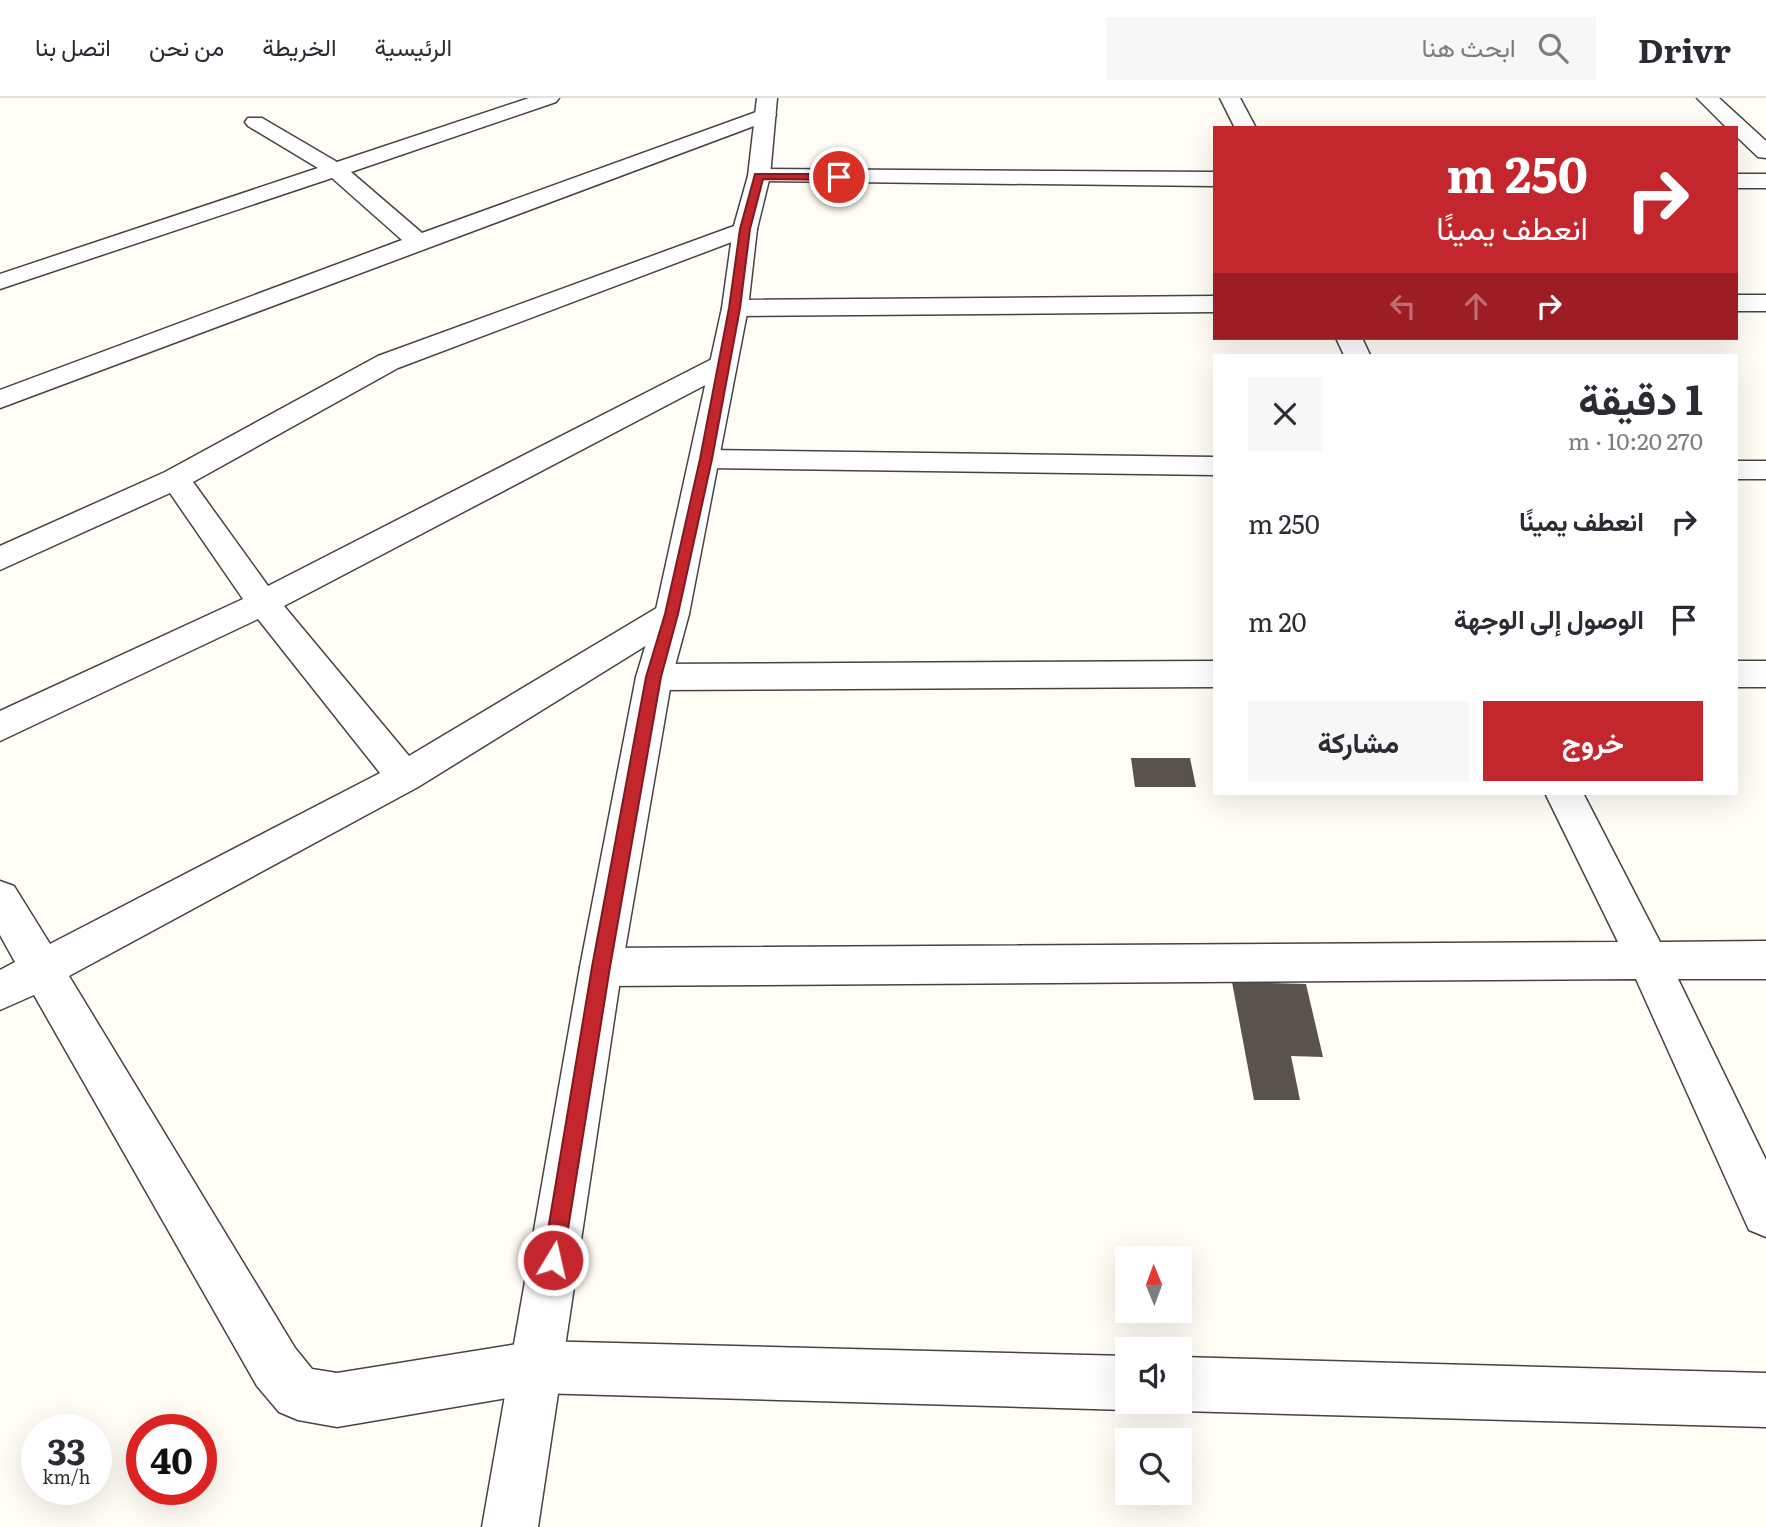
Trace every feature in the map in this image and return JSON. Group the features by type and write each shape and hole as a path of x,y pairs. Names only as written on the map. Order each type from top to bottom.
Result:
{"street":[{"path":"0,282 549,98"},
{"path":"1230,98 1244,126"},
{"path":"1707,98 1738,126"},
{"path":"0,400 419,242 766,107 759,176 745,229 735,308 706,459 671,614 653,677 601,967 510,1527"},
{"path":"255,122 336,170 419,242"},
{"path":"1738,126 1766,152"},
{"path":"759,176 1213,179"},
{"path":"1738,181 1766,181"},
{"path":"0,559 176,479 388,362 745,229"},
{"path":"1738,303 1766,303"},
{"path":"735,308 1213,304"},
{"path":"0,727 263,603 722,365"},
{"path":"706,459 1213,466"},
{"path":"1738,470 1766,470"},
{"path":"176,479 263,603 405,777"},
{"path":"21,979 405,777 671,614"},
{"path":"653,677 1213,674"},
{"path":"1738,674 1766,674"},
{"path":"1565,795 1647,958 1766,1213"},
{"path":"0,898 21,979 276,1367 298,1393 337,1400 536,1367 1115,1383"},
{"path":"601,967 1647,958 1766,960"},
{"path":"1192,1384 1766,1400"}],"building":[{"path":"1131,758 1190,758 1196,787 1135,787"},
{"path":"1232,982 1306,984 1323,1057 1291,1056 1300,1100 1254,1100"}],"route":[{"path":"553,1260 601,967 653,677 671,614 706,459 735,308 745,229 759,176 839,177"}]}
